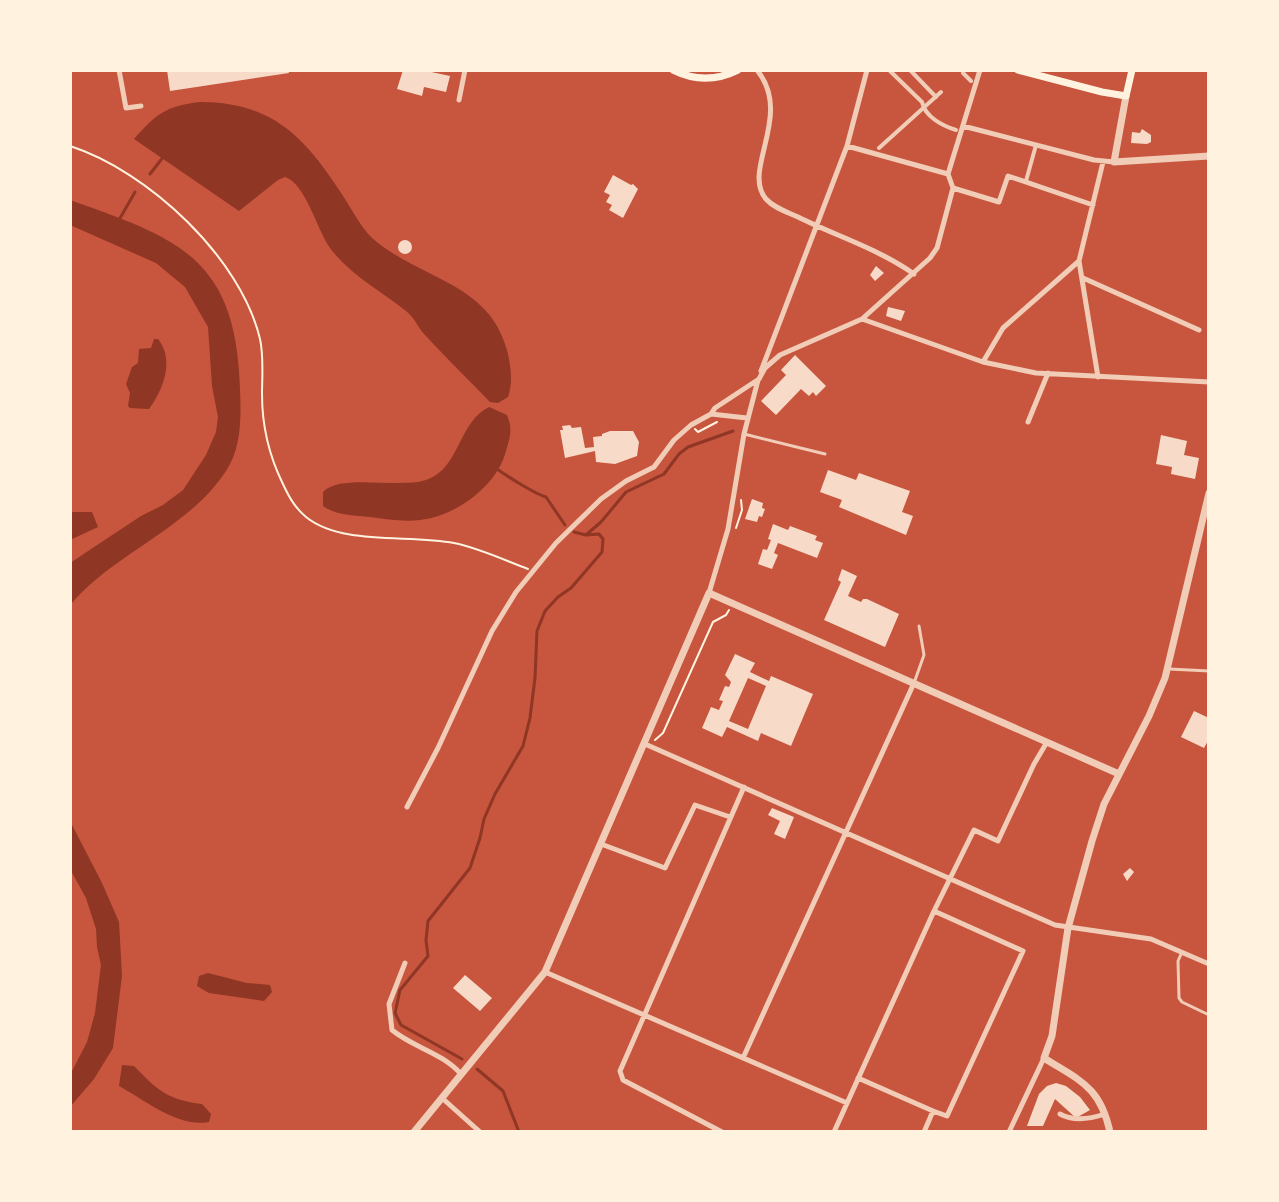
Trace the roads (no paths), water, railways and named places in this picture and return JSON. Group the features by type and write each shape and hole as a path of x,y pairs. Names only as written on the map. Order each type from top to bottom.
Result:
{"main road":[{"path":"673,70 688,77 704,79 738,70"},
{"path":"1018,70 1126,96 1132,70"}],"street":[{"path":"119,70 126,108 141,106"},
{"path":"459,100 465,70"},
{"path":"757,70 772,104 760,171 761,191 774,205 914,274"},
{"path":"414,1132 545,972 604,845 709,593 728,529 747,418 771,341 847,146 867,70"},
{"path":"889,70 922,102 923,109 942,126 956,130"},
{"path":"879,148 938,94 910,70"},
{"path":"407,807 492,631 556,543 601,499 654,467 674,440 691,425 759,379 765,368 780,355 862,319 914,274 937,248 953,188 948,174 980,70"},
{"path":"963,73 971,81"},
{"path":"1114,162 1126,96"},
{"path":"963,126 1103,162 1209,156"},
{"path":"1025,182 1036,145"},
{"path":"847,146 948,174"},
{"path":"1098,377 1079,261 1103,162"},
{"path":"953,188 999,202 1008,176 1093,205"},
{"path":"983,362 1003,328 1079,261"},
{"path":"1082,277 1199,330"},
{"path":"862,319 983,362 1048,373 1209,382"},
{"path":"771,341 780,355"},
{"path":"1028,422 1048,373"},
{"path":"711,414 747,418"},
{"path":"1009,1132 1052,1036 1068,928 1101,812 1160,693 1168,668 1209,496"},
{"path":"709,593 1119,774"},
{"path":"743,1058 914,683"},
{"path":"834,1132 974,830 998,841 1047,742"},
{"path":"645,744 1055,925 1151,939 1209,964"},
{"path":"722,1132 623,1080 620,1071 744,787"},
{"path":"604,845 665,868 695,805 730,817"},
{"path":"858,1078 947,1116 1023,951 934,911"},
{"path":"405,963 389,1004 392,1030 408,1043 438,1053 461,1074"},
{"path":"545,972 847,1103"},
{"path":"1044,1058 1092,1089 1107,1114 1110,1132"},
{"path":"442,1098 480,1132"},
{"path":"924,1132 933,1111"},
{"path":"1060,1114 1080,1119 1107,1114"}],"lane":[{"path":"744,434 825,454"},
{"path":"914,683 924,655 919,626"},
{"path":"1168,668 1209,671"},
{"path":"1182,952 1178,961 1179,998 1209,1015"}],"waterway":[{"path":"150,174 164,156"},
{"path":"119,220 135,192"},
{"path":"587,534 626,492 664,474 688,447 733,431"},
{"path":"497,469 546,497 565,525"},
{"path":"462,1059 401,1025 395,1013 400,990 428,956 428,921 470,868 484,819 523,746 535,678 537,631 545,611 571,588 602,552 603,539 599,534 574,532"},
{"path":"477,1069 503,1091 519,1132"}]}
